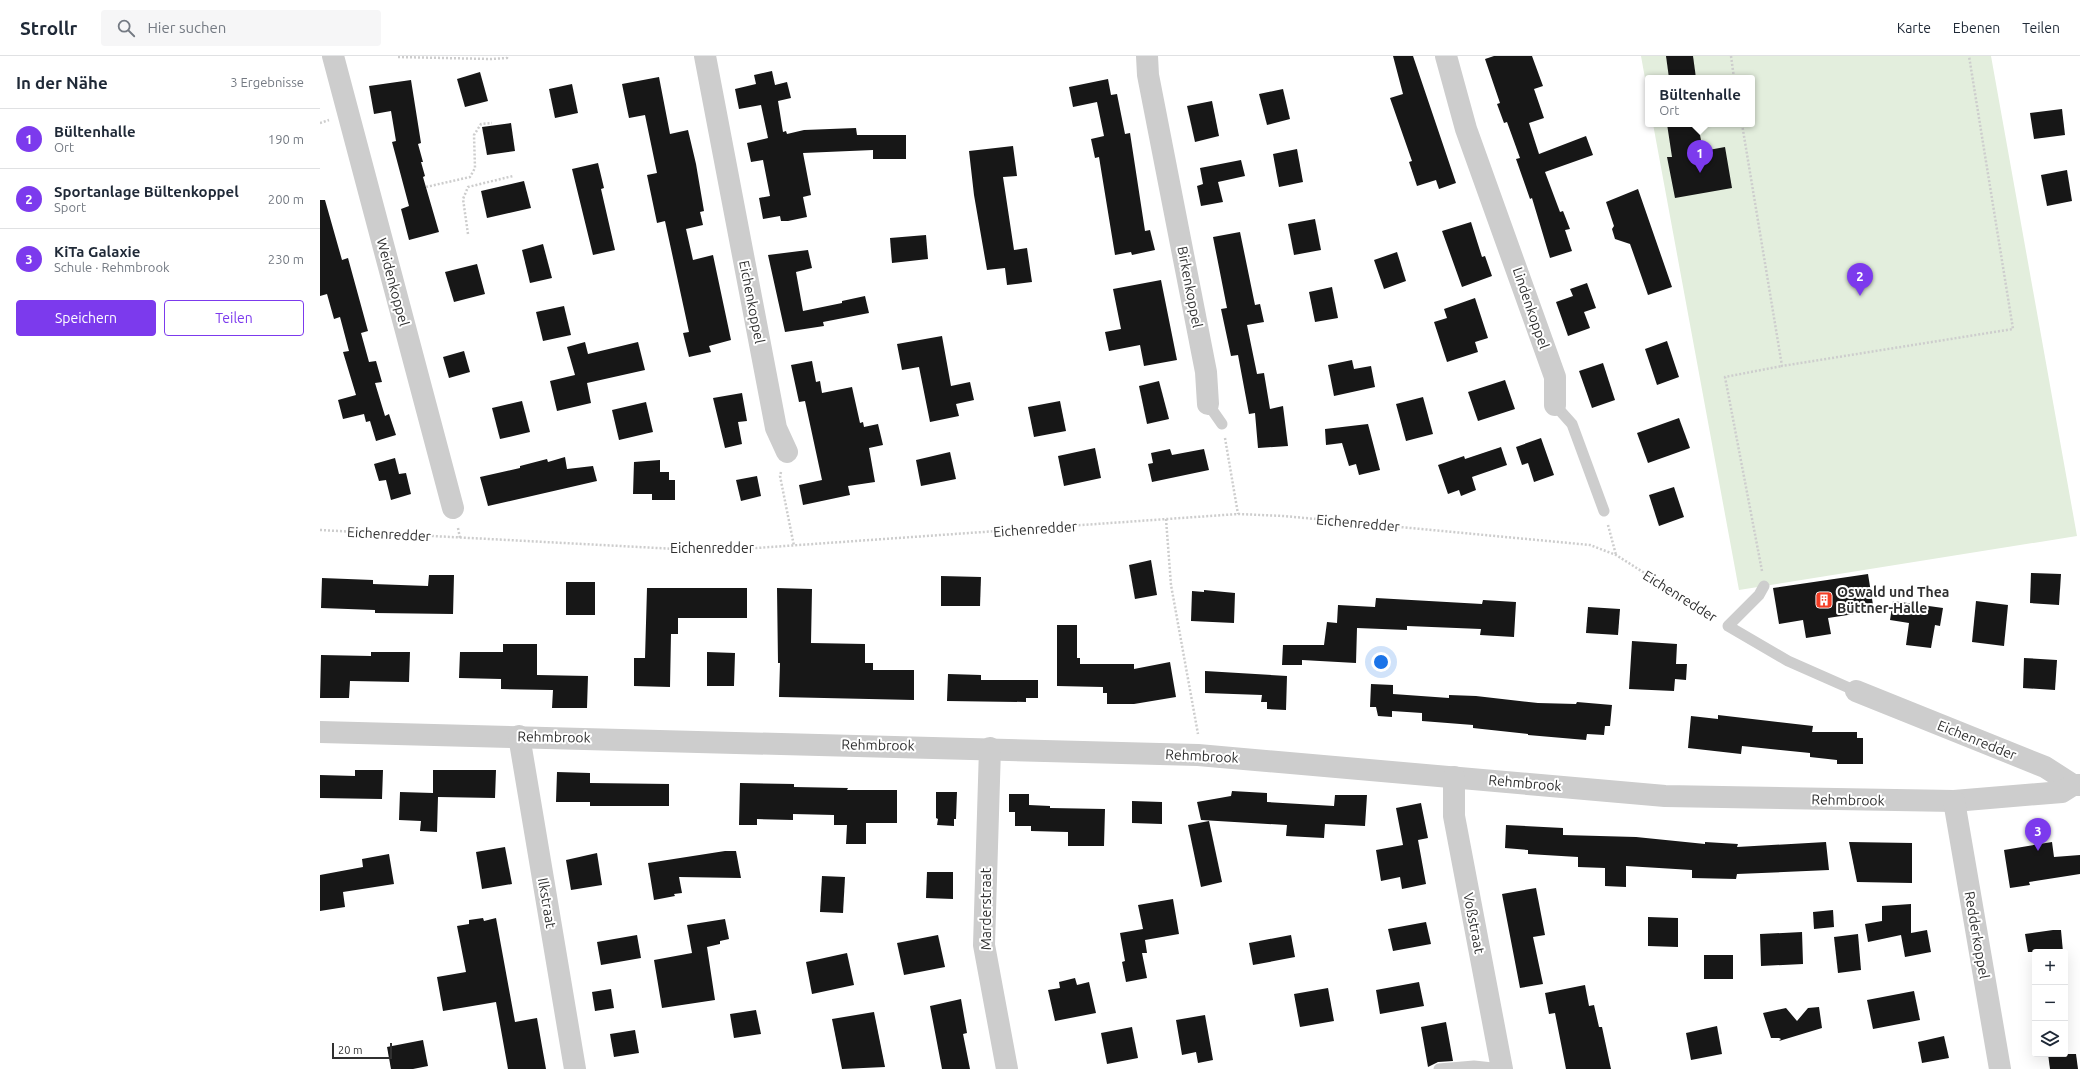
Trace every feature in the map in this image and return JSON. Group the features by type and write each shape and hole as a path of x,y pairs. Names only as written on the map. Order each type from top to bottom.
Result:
{"street":[{"name":"Weidenkoppel","path":"333,56 454,508"},
{"name":"Eichenkoppel","path":"705,56 776,428 787,452"},
{"name":"Birkenkoppel","path":"1147,56 1148,75 1206,372 1208,404"},
{"name":"Lindenkoppel","path":"1446,56 1466,129 1555,377 1555,405"},
{"name":"Eichenredder","path":"1856,691 2045,767 2076,785"},
{"name":"Rehmbrook","path":"320,732 990,748 1198,755 1665,796 1954,802 2062,792 2076,785"},
{"name":"Ilkstraat","path":"520,736 575,1069"},
{"name":"Marderstraat","path":"990,748 984,945 1007,1069"},
{"name":"Voßstraat","path":"1454,777 1454,816 1502,1069"},
{"name":"Redderkoppel","path":"1954,802 2000,1069"}],"lane":[{"name":"Birkenkoppel","path":"1208,404 1222,424"},
{"name":"Lindenkoppel","path":"1555,405 1572,424 1604,511"},
{"name":"Eichenredder","path":"1764,586 1758,595 1728,626 1788,661 1856,691"},
{"path":"1439,1069 1474,1066 1502,1069"}],"path":[{"path":"398,57 490,59 507,58 507,56"},
{"path":"1731,56 1734,75"},
{"path":"1764,586 1725,377 1782,366 2013,330 1969,56"},
{"path":"426,187 470,177 475,168 474,135 481,124 492,123"},
{"path":"1742,127 1782,366"},
{"path":"468,234 463,199 468,187 513,176"},
{"path":"1222,424 1238,514"},
{"path":"787,452 780,476 794,546"},
{"path":"1604,511 1616,555"},
{"name":"Eichenredder","path":"320,530 714,551 1238,514 1284,516 1590,545 1616,555 1728,626"},
{"path":"1166,519 1171,585 1198,735 1198,755"}],"green space":[{"path":"1641,56 1991,56 2077,536 1739,590 1654,127 1755,127 1755,75 1645,75 1645,78"}],"building":[{"path":"1393,56 1413,56 1456,183 1439,189 1436,180 1417,186 1409,162 1412,161 1390,98 1403,94"},
{"path":"1494,56 1532,56 1543,86 1534,89 1544,118 1529,123 1539,154 1586,136 1593,155 1545,172 1560,212 1563,211 1570,229 1565,230 1572,251 1550,258 1532,198 1530,199 1516,159 1520,158 1507,122 1504,123 1497,104 1500,103 1485,59"},
{"path":"1666,56 1693,56 1696,75 1669,75"},
{"path":"772,71 775,85 787,82 791,98 778,101 783,132 786,131 787,134 804,130 856,128 857,135 906,135 906,159 873,159 873,150 803,153 811,195 803,197 807,217 788,221 781,221 780,216 763,219 759,198 770,196 763,160 751,162 747,143 768,138 761,105 739,109 735,89 756,84 754,75"},
{"path":"480,72 488,101 465,107 457,79"},
{"path":"659,77 670,134 688,130 696,164 704,211 700,212 703,225 686,229 693,260 713,255 731,340 709,346 711,352 689,357 683,333 689,332 665,221 657,223 647,175 657,173 645,115 629,118 622,84"},
{"path":"1108,79 1111,95 1117,94 1125,134 1130,133 1145,231 1150,230 1155,250 1132,255 1131,252 1115,255 1099,157 1095,158 1091,139 1104,136 1097,102 1073,107 1069,87"},
{"path":"411,80 421,143 418,144 423,162 421,162 425,176 423,177 439,232 409,240 401,209 409,206 392,142 396,141 391,111 374,114 369,86"},
{"path":"572,84 578,113 555,118 549,89"},
{"path":"1283,89 1290,119 1267,125 1259,94"},
{"path":"1212,101 1219,136 1195,142 1187,106"},
{"path":"2062,109 2065,135 2034,139 2030,113"},
{"path":"511,123 515,151 487,155 482,127"},
{"path":"1667,127 1699,127 1703,151 1725,147 1732,188 1675,198 1667,157 1672,157"},
{"path":"1013,146 1017,176 1003,177 1014,250 1027,248 1032,282 1007,285 1005,268 987,270 974,195 969,151"},
{"path":"1297,149 1303,182 1279,187 1273,154"},
{"path":"1241,160 1245,176 1218,182 1223,202 1201,206 1197,186 1203,184 1200,168"},
{"path":"598,163 604,188 601,189 615,250 593,255 572,169"},
{"path":"2067,170 2072,201 2047,206 2041,175"},
{"path":"524,181 531,208 487,218 481,191"},
{"path":"1638,189 1672,287 1648,295 1630,244 1615,239 1612,229 1614,226 1606,202"},
{"path":"320,200 325,200 342,260 348,258 368,331 361,333 369,362 376,361 382,382 375,383 385,416 389,414 396,435 376,441 370,421 366,422 364,414 343,419 338,400 356,395 343,352 349,351 340,317 334,319 327,294 320,296"},
{"path":"1315,219 1321,250 1294,255 1288,224"},
{"path":"1471,222 1482,257 1485,256 1492,276 1462,287 1442,231"},
{"path":"1240,232 1255,305 1260,304 1264,322 1247,325 1257,374 1264,373 1270,409 1283,406 1288,446 1258,448 1255,413 1249,414 1238,355 1231,356 1221,309 1227,308 1213,237"},
{"path":"926,235 928,259 892,263 890,238"},
{"path":"543,244 552,278 530,283 522,250"},
{"path":"808,250 812,268 796,272 803,311 842,303 842,301 865,296 869,313 823,322 824,326 785,332 768,255"},
{"path":"1397,252 1406,281 1384,289 1374,260"},
{"path":"477,264 485,294 454,302 445,272"},
{"path":"1161,280 1177,360 1144,366 1140,345 1109,351 1105,332 1121,329 1113,289"},
{"path":"1587,283 1596,308 1584,312 1590,328 1568,336 1556,302 1573,296 1570,289"},
{"path":"1332,287 1338,318 1315,322 1309,292"},
{"path":"1475,298 1488,338 1475,342 1478,352 1447,362 1434,322 1447,318 1444,309"},
{"path":"564,306 571,335 543,341 536,312"},
{"path":"942,336 951,386 970,382 974,400 956,404 959,416 930,422 919,367 902,370 897,344"},
{"path":"1667,341 1679,377 1657,385 1645,349"},
{"path":"585,342 588,354 638,342 645,370 587,383 591,403 557,411 550,381 575,375 567,347"},
{"path":"464,351 470,372 449,378 443,357"},
{"path":"1352,360 1354,369 1371,366 1375,387 1334,396 1328,365"},
{"path":"812,361 816,382 820,381 822,393 852,387 860,423 863,422 864,427 878,424 883,445 869,448 875,482 848,486 850,495 803,505 799,485 822,480 805,401 799,402 791,365"},
{"path":"1603,363 1615,400 1592,408 1579,371"},
{"path":"1505,380 1515,409 1478,421 1468,392"},
{"path":"1159,381 1169,419 1147,424 1139,386"},
{"path":"742,393 747,421 738,422 742,444 725,448 713,398"},
{"path":"1423,397 1433,434 1406,441 1396,404"},
{"path":"522,401 530,432 500,439 492,408"},
{"path":"1060,401 1066,431 1034,437 1028,407"},
{"path":"646,402 653,432 619,440 612,410"},
{"path":"1679,418 1690,448 1648,463 1637,433"},
{"path":"1368,424 1380,470 1359,475 1356,464 1349,466 1342,443 1326,445 1325,429"},
{"path":"1541,438 1554,475 1534,482 1528,463 1522,465 1516,447"},
{"path":"1501,447 1507,465 1472,477 1476,490 1461,496 1459,490 1448,494 1438,465 1464,456 1465,459"},
{"path":"1095,448 1101,478 1064,486 1058,456"},
{"path":"1170,449 1172,455 1204,449 1209,470 1152,482 1148,464 1153,463 1151,453"},
{"path":"950,452 956,479 921,486 916,460"},
{"path":"565,457 567,469 593,466 597,481 488,506 480,477 520,468 520,466 547,459 548,462"},
{"path":"395,458 399,474 406,473 411,494 391,500 386,480 379,481 374,464"},
{"path":"660,460 660,472 669,472 669,480 675,480 675,500 652,500 652,494 633,494 634,462"},
{"path":"757,476 761,496 741,501 736,480"},
{"path":"1674,487 1684,517 1659,526 1649,495"},
{"path":"1151,560 1157,595 1135,599 1129,565"},
{"path":"2031,573 2061,574 2059,605 2030,603"},
{"name":"Oswald und Thea Büttner-Halle","path":"1868,574 1874,611 1828,618 1831,634 1806,638 1803,620 1779,624 1773,588"},
{"path":"429,575 454,575 453,614 375,613 375,610 321,608 322,578 373,580 373,584 428,586"},
{"path":"941,576 981,577 980,606 941,606"},
{"path":"566,582 595,582 595,615 566,615"},
{"path":"647,588 747,588 747,618 678,618 678,634 671,634 670,687 634,686 634,658 645,658"},
{"path":"777,588 812,589 811,643 865,644 865,663 873,663 873,670 914,670 914,700 779,697 780,663 778,663"},
{"path":"1204,590 1235,593 1234,623 1191,621 1192,591 1204,592"},
{"path":"1376,598 1482,604 1483,600 1516,602 1514,637 1480,635 1481,629 1407,626 1407,630 1357,628 1356,663 1302,660 1302,665 1282,665 1283,645 1324,645 1327,622 1337,623 1338,605 1375,607"},
{"path":"1893,601 1943,608 1940,626 1935,625 1931,648 1906,645 1909,623 1890,620"},
{"path":"1976,601 2008,605 2004,646 1972,642"},
{"path":"1588,607 1620,609 1618,635 1586,633"},
{"path":"1057,625 1077,625 1077,658 1080,658 1080,664 1134,664 1134,669 1170,662 1176,697 1134,704 1107,704 1107,693 1103,693 1103,687 1057,686"},
{"path":"1632,641 1677,644 1676,664 1687,664 1686,680 1675,679 1674,691 1629,689"},
{"path":"503,644 537,644 537,675 588,676 587,708 552,708 553,690 501,689 501,679 459,678 460,652 503,652"},
{"path":"371,652 410,652 409,682 350,681 349,698 320,698 321,655 371,656"},
{"path":"707,652 735,653 734,686 707,686"},
{"path":"2024,658 2057,660 2055,690 2023,688"},
{"path":"1205,671 1287,676 1286,710 1267,709 1267,702 1261,702 1262,695 1205,693"},
{"path":"948,674 981,675 981,680 1038,680 1038,698 1026,698 1026,702 947,701"},
{"path":"1371,684 1393,685 1393,694 1449,698 1449,695 1476,696 1538,703 1576,704 1577,702 1612,705 1610,726 1605,726 1604,735 1587,734 1586,740 1473,728 1473,725 1422,721 1422,713 1392,711 1392,717 1378,716 1376,707 1370,707"},
{"path":"1718,715 1813,726 1812,732 1857,732 1857,738 1863,738 1863,764 1837,764 1837,760 1810,757 1810,753 1742,746 1741,754 1688,748 1691,716 1718,719"},
{"path":"355,770 383,770 382,799 320,798 320,775 355,776"},
{"path":"433,770 496,770 495,798 438,797 437,832 420,831 421,821 399,820 400,792 433,793"},
{"path":"557,772 590,773 590,783 669,784 669,806 590,806 590,802 556,802"},
{"path":"740,783 794,784 794,787 848,788 847,790 897,790 897,823 866,823 866,844 846,844 847,825 834,825 834,815 793,814 793,820 757,819 757,825 739,825"},
{"path":"1232,791 1267,793 1267,802 1334,806 1335,795 1367,795 1365,826 1325,824 1324,838 1286,836 1287,825 1201,820 1197,802 1231,796"},
{"path":"936,792 957,792 956,819 954,819 954,826 937,825"},
{"path":"1009,794 1029,794 1029,805 1050,806 1050,808 1105,809 1104,846 1068,846 1068,832 1031,831 1031,826 1015,826 1015,812 1009,812"},
{"path":"1132,801 1162,802 1162,824 1132,823"},
{"path":"1421,803 1428,838 1418,840 1426,884 1402,889 1400,877 1381,881 1376,850 1403,845 1396,808"},
{"path":"1209,821 1222,882 1201,887 1188,825"},
{"path":"1506,825 1563,828 1563,835 1636,837 1705,844 1705,842 1738,844 1737,847 1826,842 1829,870 1737,874 1736,879 1692,878 1692,870 1626,866 1626,887 1605,886 1605,868 1578,867 1578,857 1528,854 1528,850 1505,848"},
{"path":"1849,842 1912,843 1912,883 1857,882"},
{"path":"2052,842 2054,857 2080,855 2080,874 2029,882 2030,885 2010,888 2004,850"},
{"path":"505,847 512,884 482,889 476,852"},
{"path":"725,851 736,851 741,878 679,877 682,893 674,894 675,896 654,900 648,863"},
{"path":"597,853 602,885 571,890 566,860"},
{"path":"389,854 394,884 343,892 345,907 320,911 320,875 363,867 362,859"},
{"path":"927,872 953,872 953,899 926,898"},
{"path":"822,876 845,877 843,913 820,912"},
{"path":"1536,888 1545,935 1533,937 1543,984 1520,988 1502,894"},
{"path":"1173,899 1179,934 1145,940 1147,953 1142,953 1147,978 1126,982 1122,962 1125,961 1120,933 1143,929 1138,905"},
{"path":"1911,904 1911,933 1927,930 1931,952 1905,957 1901,935 1868,942 1865,924 1882,921 1882,906"},
{"path":"1833,910 1834,927 1814,929 1813,912"},
{"path":"1648,917 1678,918 1678,947 1648,946"},
{"path":"483,918 484,921 496,918 515,1022 537,1018 546,1069 508,1069 496,1002 443,1011 437,977 466,972 457,926 469,924 469,920"},
{"path":"725,919 729,939 720,941 720,944 707,947 715,1000 662,1008 654,960 692,953 687,925"},
{"path":"1426,922 1431,944 1393,951 1388,929"},
{"path":"2061,930 2063,949 2032,949 2032,952 2028,952 2025,934"},
{"path":"1802,932 1803,964 1761,966 1760,934"},
{"path":"1858,934 1861,970 1838,973 1834,937"},
{"path":"637,935 641,958 601,965 597,942"},
{"path":"938,935 945,967 904,975 897,943"},
{"path":"1291,935 1295,957 1253,965 1249,943"},
{"path":"847,953 854,985 812,994 806,962"},
{"path":"1704,955 1733,955 1733,979 1704,979"},
{"path":"1075,978 1077,985 1089,982 1096,1013 1055,1021 1048,990 1060,988 1059,982"},
{"path":"1419,982 1424,1006 1380,1014 1376,990"},
{"path":"1585,985 1589,1006 1594,1005 1599,1027 1602,1027 1611,1069 1566,1069 1555,1013 1549,1014 1545,993"},
{"path":"1328,988 1334,1021 1300,1027 1294,994"},
{"path":"611,989 614,1008 595,1011 592,992"},
{"path":"1914,991 1920,1020 1873,1029 1867,1000"},
{"path":"961,999 967,1033 963,1034 970,1069 942,1069 930,1006"},
{"path":"1819,1007 1822,1028 1779,1041 1781,1039 1771,1038 1763,1013 1786,1008 1797,1021 1808,1008"},
{"path":"756,1010 761,1034 734,1038 730,1014"},
{"path":"874,1012 885,1067 842,1069 832,1019"},
{"path":"1205,1015 1213,1060 1198,1063 1196,1052 1182,1055 1176,1020"},
{"path":"1446,1022 1453,1061 1438,1062 1428,1067 1421,1027"},
{"path":"1717,1026 1722,1054 1691,1060 1686,1033"},
{"path":"1132,1027 1138,1058 1107,1064 1101,1033"},
{"path":"635,1030 639,1053 614,1057 610,1034"},
{"path":"1944,1036 1949,1058 1922,1063 1918,1042"},
{"path":"423,1040 428,1066 413,1069 391,1069 387,1047"},
{"path":"2068,1054 2076,1054 2078,1069 2050,1069 2048,1057 2068,1057"}],"place":[{"name":"Bültenhalle","path":"1700,173"},
{"name":"Sportanlage Bültenkoppel","path":"1860,296"},
{"name":"Oswald und Thea Büttner-Halle","path":"1824,600"},
{"name":"KiTa Galaxie","path":"2038,851"}]}
